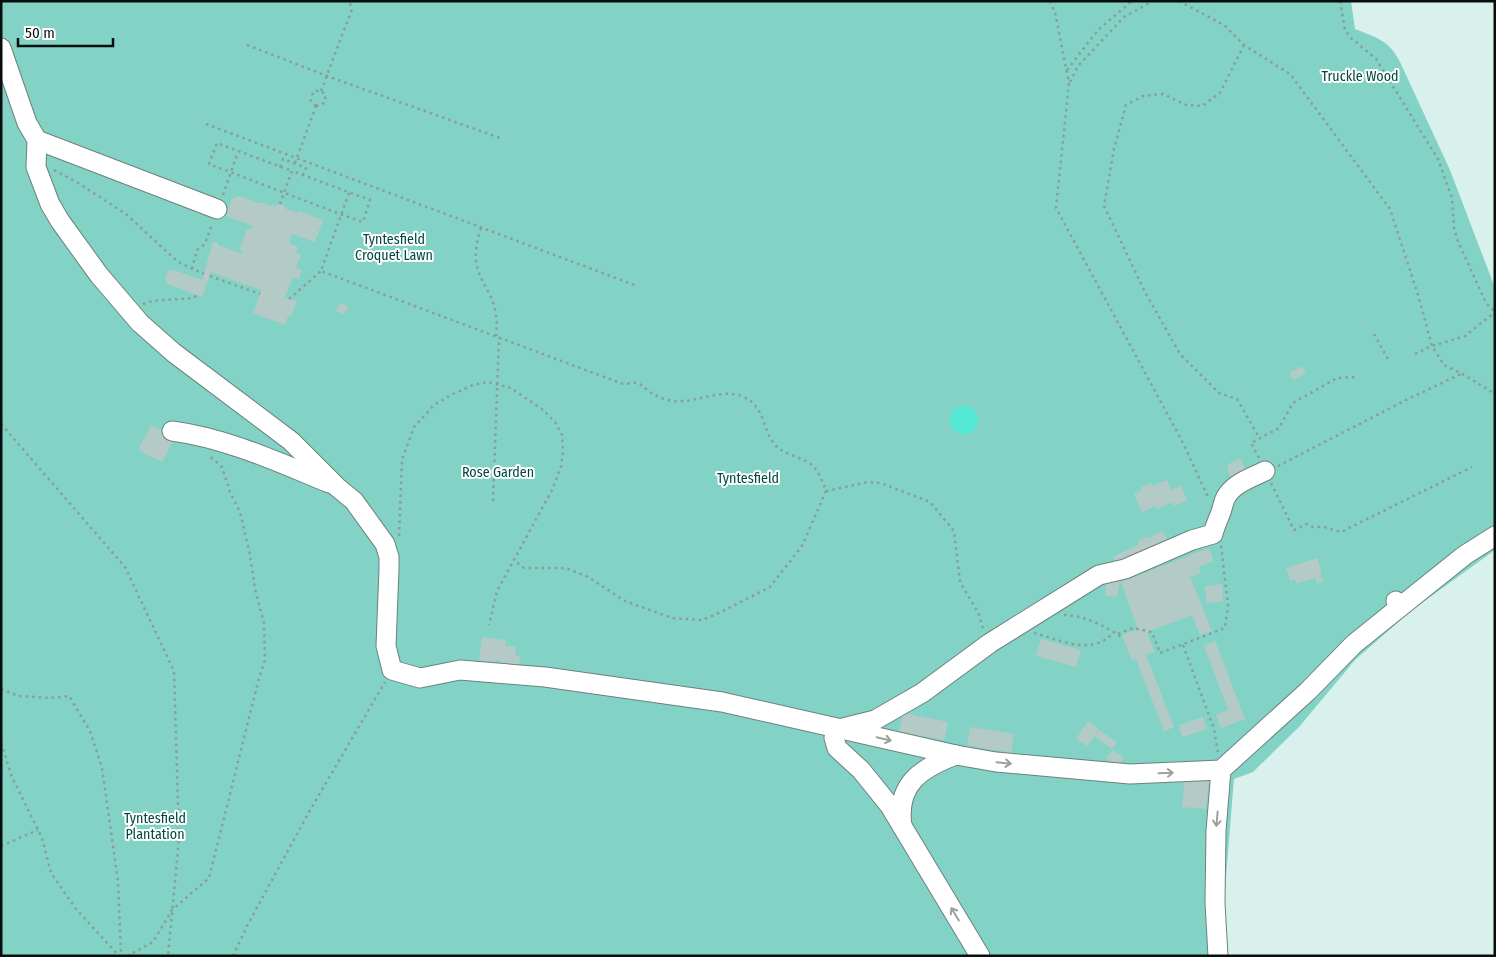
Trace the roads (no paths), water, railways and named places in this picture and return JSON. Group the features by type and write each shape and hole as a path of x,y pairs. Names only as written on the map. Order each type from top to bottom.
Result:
{"lane":[{"path":"1,48 27,123 37,140 36,167 50,204 99,276 132,315 174,353 291,441 354,500 384,544 389,557 390,569 386,646 392,670 420,678 460,670 545,677 722,702 956,756 1029,765 1130,774 1221,770 1308,691 1354,644 1398,604 1495,536"},
{"path":"37,140 217,209"},
{"path":"172,430 218,440 337,486"},
{"path":"837,729 875,720 883,716 922,693 1015,627 1099,575 1126,569 1192,540 1213,534 1226,496 1235,486 1265,471"},
{"path":"837,729 834,738 837,748 861,770 890,806 980,956"},
{"path":"902,826 902,804 905,793 916,777 932,764 956,756"},
{"path":"1218,956 1215,903 1216,831 1221,770"}],"park label":[{"name":"Truckle Wood","path":"1360,76"},
{"name":"Tyntesfield Croquet Lawn","path":"394,248"},
{"name":"Rose Garden","path":"498,472"},
{"name":"Tyntesfield","path":"748,478"},
{"name":"Tyntesfield Plantation","path":"155,826"}]}
